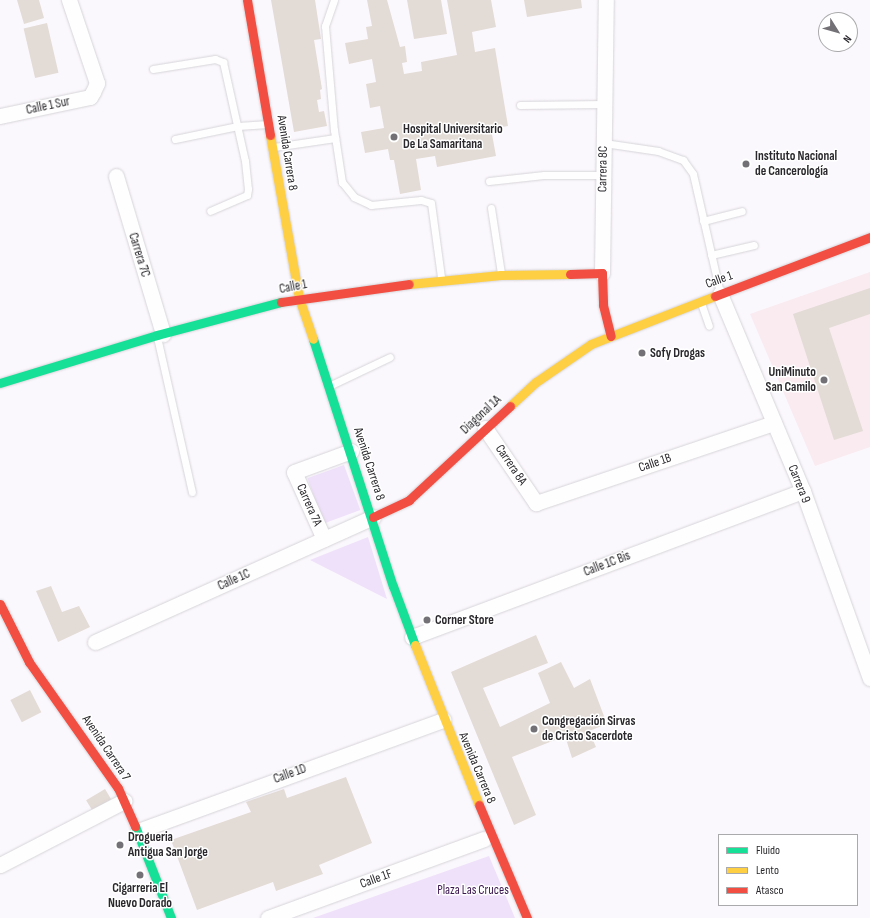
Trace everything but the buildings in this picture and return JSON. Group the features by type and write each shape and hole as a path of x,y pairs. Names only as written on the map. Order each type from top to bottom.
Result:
{"main road":[{"name":"Avenida Carrera 8","path":"247,0 270,124 286,231 299,298 351,450 392,586 489,837 527,918"},
{"name":"Calle 1","path":"611,336 870,237"},
{"name":"Calle 1","path":"836,250 870,246"},
{"name":"Calle 1","path":"0,383 160,334 299,298 442,280 501,275 602,273"},
{"name":"Carrera 8C","path":"602,273 603,305 611,336"},
{"name":"Diagonal 1A","path":"372,517 409,500 486,428 561,362 591,344 611,336"},
{"name":"Avenida Carrera 7","path":"0,604 29,662 111,776 138,831 171,918"}],"street":[{"name":"Calle 1 Sur","path":"0,116 90,97 93,92 97,82 69,0"},
{"name":"Carrera 8C","path":"602,273 606,0"},
{"name":"Carrera 7C","path":"116,176 160,334"},
{"name":"Carrera 9","path":"720,294 803,491 870,678"},
{"name":"Calle 1B","path":"536,503 774,423"},
{"name":"Carrera 8A","path":"486,428 536,503"},
{"name":"Carrera 7A","path":"324,539 294,472 351,450"},
{"name":"Calle 1C Bis","path":"412,637 803,491"},
{"name":"Calle 1C","path":"95,642 372,517"},
{"name":"Calle 1D","path":"138,831 443,720"},
{"path":"0,865 124,801"},
{"name":"Calle 1F","path":"268,918 489,837"}],"lane":[{"path":"334,0 325,26 335,138 342,182 354,197 363,203 379,206 421,200 431,203 442,280"},
{"path":"153,69 215,59 223,62 245,162 247,195 210,211"},
{"path":"520,105 604,104"},
{"path":"175,139 238,126 270,124"},
{"path":"274,147 335,138"},
{"path":"604,143 658,151 683,160 693,174 720,294"},
{"path":"489,181 544,175 603,175"},
{"path":"491,208 501,275"},
{"path":"703,221 742,211"},
{"path":"711,255 754,245"},
{"path":"700,301 709,326"},
{"path":"160,334 192,492"},
{"path":"329,386 390,358"}],"shaded area":[{"name":"UniMinuto San Camilo","path":"870,272 870,447 815,466 750,314"}],"green space":[{"path":"344,465 360,510 324,523 307,478"},
{"path":"368,537 387,599 310,560"},
{"name":"Plaza Las Cruces","path":"489,856 515,918 313,918"}],"traffic: fast":[{"path":"0,383 157,335 281,302"},
{"path":"313,339 393,586 415,645"},
{"path":"135,826 171,918"}],"traffic: slow":[{"path":"270,135 299,298 313,339"},
{"path":"409,284 501,275 570,274"},
{"path":"510,406 536,382 591,344 715,296"},
{"path":"415,645 479,805"}],"traffic: jam":[{"path":"247,0 270,135"},
{"path":"715,296 870,237"},
{"path":"570,274 602,273 603,305 611,336"},
{"path":"281,302 409,284"},
{"path":"373,517 409,500 510,406"},
{"path":"0,604 29,662 118,788 135,826"},
{"path":"479,805 527,918"}],"place":[{"name":"Hospital Universitario De La Samaritana","path":"394,137"},
{"name":"Instituto Nacional de Cancerología","path":"746,164"},
{"name":"Sofy Drogas","path":"642,353"},
{"name":"UniMinuto San Camilo","path":"824,380"},
{"name":"Corner Store","path":"427,620"},
{"name":"Congregación Sirvas de Cristo Sacerdote","path":"534,729"},
{"name":"Drogueria Antigua San Jorge","path":"120,845"},
{"name":"Cigarreria El Nuevo Dorado","path":"140,875"}]}
